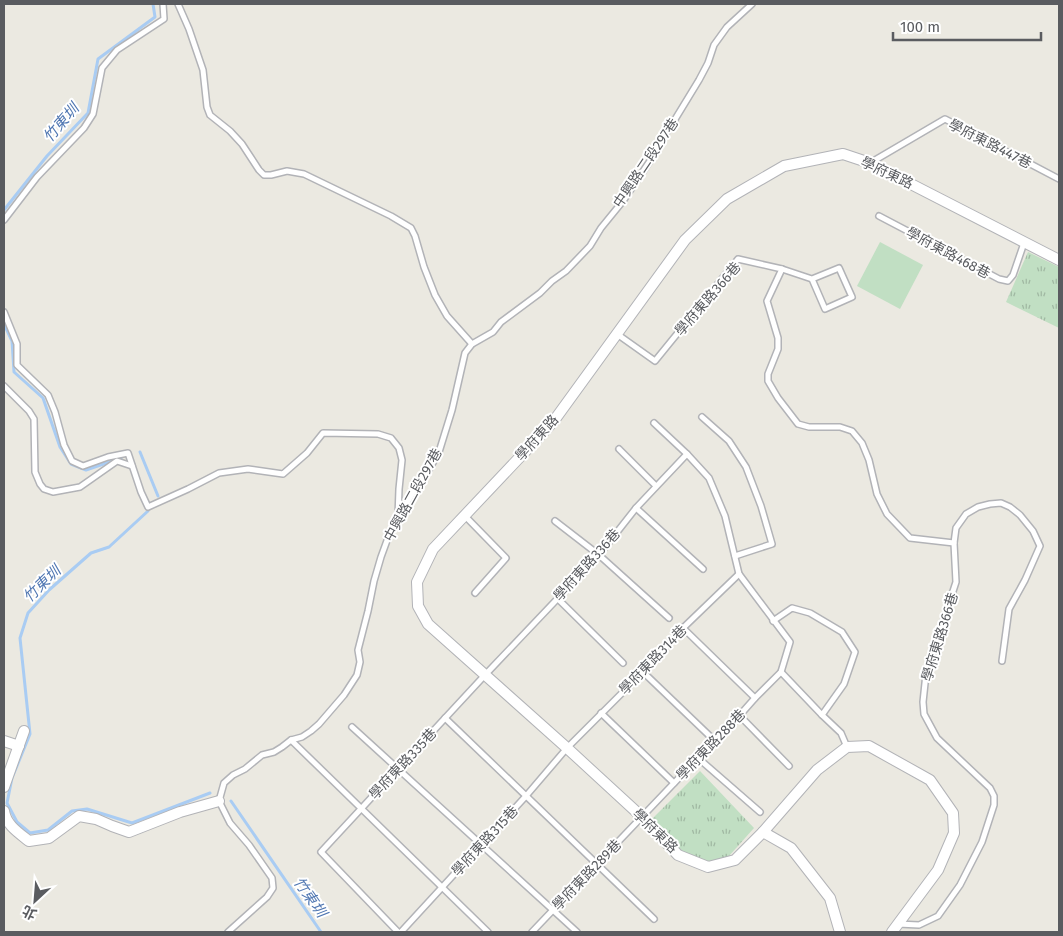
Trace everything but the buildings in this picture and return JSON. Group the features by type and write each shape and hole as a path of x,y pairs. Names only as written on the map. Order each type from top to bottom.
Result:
{"street":[{"name":"學府東路","path":"847,747 817,770 763,832 735,860 708,867 678,855 642,818 567,748 428,624 418,606 417,582 433,549 553,422 685,240 727,199 784,166 843,154 870,163 1059,260"},
{"path":"4,787 24,731"},
{"path":"4,741 19,746"},
{"path":"847,747 869,746 930,780 953,813 954,833 938,870 895,928"},
{"path":"4,811 4,816 14,830 30,841 49,838 79,816 96,819 129,832 180,812 219,801"},
{"path":"763,832 791,848 814,876 830,898 840,932"}],"lane":[{"path":"4,220 37,177 84,128 93,114 102,68 117,50 164,19 163,4"},
{"path":"178,4 203,70 207,107 210,115 230,131 242,144 259,170 264,174 271,175 287,171 304,174 391,216 411,228 416,236 424,267 435,295 447,316 472,344"},
{"name":"中興路二段297巷","path":"219,801 224,783 233,775 246,769 262,755 274,752 291,740 302,737 319,724 344,695 357,675 360,662 358,650 380,557 398,518 439,452 452,410 465,353 472,344 493,332 501,322 566,271 590,246 646,167 656,147 700,80 714,45 726,27 752,4"},
{"name":"學府東路447巷","path":"870,163 945,119 1059,179"},
{"name":"學府東路468巷","path":"878,216 999,279 1008,281 1013,275 1024,242"},
{"name":"學府東路366巷","path":"617,334 655,361 738,259 782,269"},
{"path":"812,279 825,309 852,297 839,268 812,279 782,269 767,301 778,338 778,349 768,374 768,381 778,398 798,424 808,427 840,428 852,431 862,443 866,452 877,494 887,514 910,538 954,544"},
{"path":"4,312 17,344 17,365 48,395 55,412 64,446 72,461 83,466 108,457 128,453 148,507 219,473 248,469 283,474 307,453 323,433 378,434 391,438 401,454 398,518"},
{"path":"4,386 29,411 34,420 36,472 44,489 53,492 80,487 117,461 132,466"},
{"path":"702,417 729,442 746,467 761,506 772,544 735,556"},
{"path":"654,423 709,478 725,516 739,574 790,642 781,672 842,733 847,747"},
{"path":"619,449 656,486"},
{"name":"學府東路336巷","path":"485,675 599,555 636,508 687,454"},
{"name":"學府東路366巷","path":"895,928 920,925 938,916 960,884 982,842 994,805 994,796 990,788 937,738 924,714 923,702 926,674 956,582 954,544 956,528 966,514 990,504 1001,503 1020,515 1033,531 1040,546 1025,580 1009,609 1002,661"},
{"path":"636,508 703,569"},
{"path":"465,516 506,558 475,593"},
{"path":"555,521 599,555 670,618"},
{"name":"學府東路314巷","path":"567,748 643,672 683,628 739,574"},
{"path":"558,598 623,663"},
{"path":"773,621 792,608 810,613 842,632 855,652 844,684 822,715"},
{"path":"683,628 755,698"},
{"path":"643,672 716,742"},
{"name":"學府東路288巷","path":"642,818 781,672"},
{"name":"學府東路335巷","path":"400,932 321,852 485,675"},
{"path":"601,713 674,783"},
{"path":"739,715 789,766"},
{"path":"445,718 654,919"},
{"path":"352,727 577,932"},
{"path":"291,740 488,932"},
{"name":"學府東路315巷","path":"400,932 526,796 567,748"},
{"path":"698,758 760,812"},
{"path":"219,801 230,822 272,878 273,888 268,897 228,932"},
{"name":"學府東路289巷","path":"532,932 642,818"}],"green space":[{"path":"880,242 923,265 900,309 857,286"},
{"path":"1028,252 1059,267 1059,328 1006,302"},
{"path":"700,771 754,828 721,865 687,863 647,824"}],"waterway":[{"name":"竹東圳","path":"4,210 47,156 88,113 98,59 155,17 153,4"},
{"name":"竹東圳","path":"4,324 12,341 14,372 43,398 60,447 71,464 86,470 121,458"},
{"name":"竹東圳","path":"140,452 158,496"},
{"name":"竹東圳","path":"148,511 109,547 91,553 49,590 28,613 20,638 30,734 12,778 7,803 17,822 30,833 48,830 72,811 87,809 132,823 210,793"},
{"name":"竹東圳","path":"231,801 321,932"}]}
